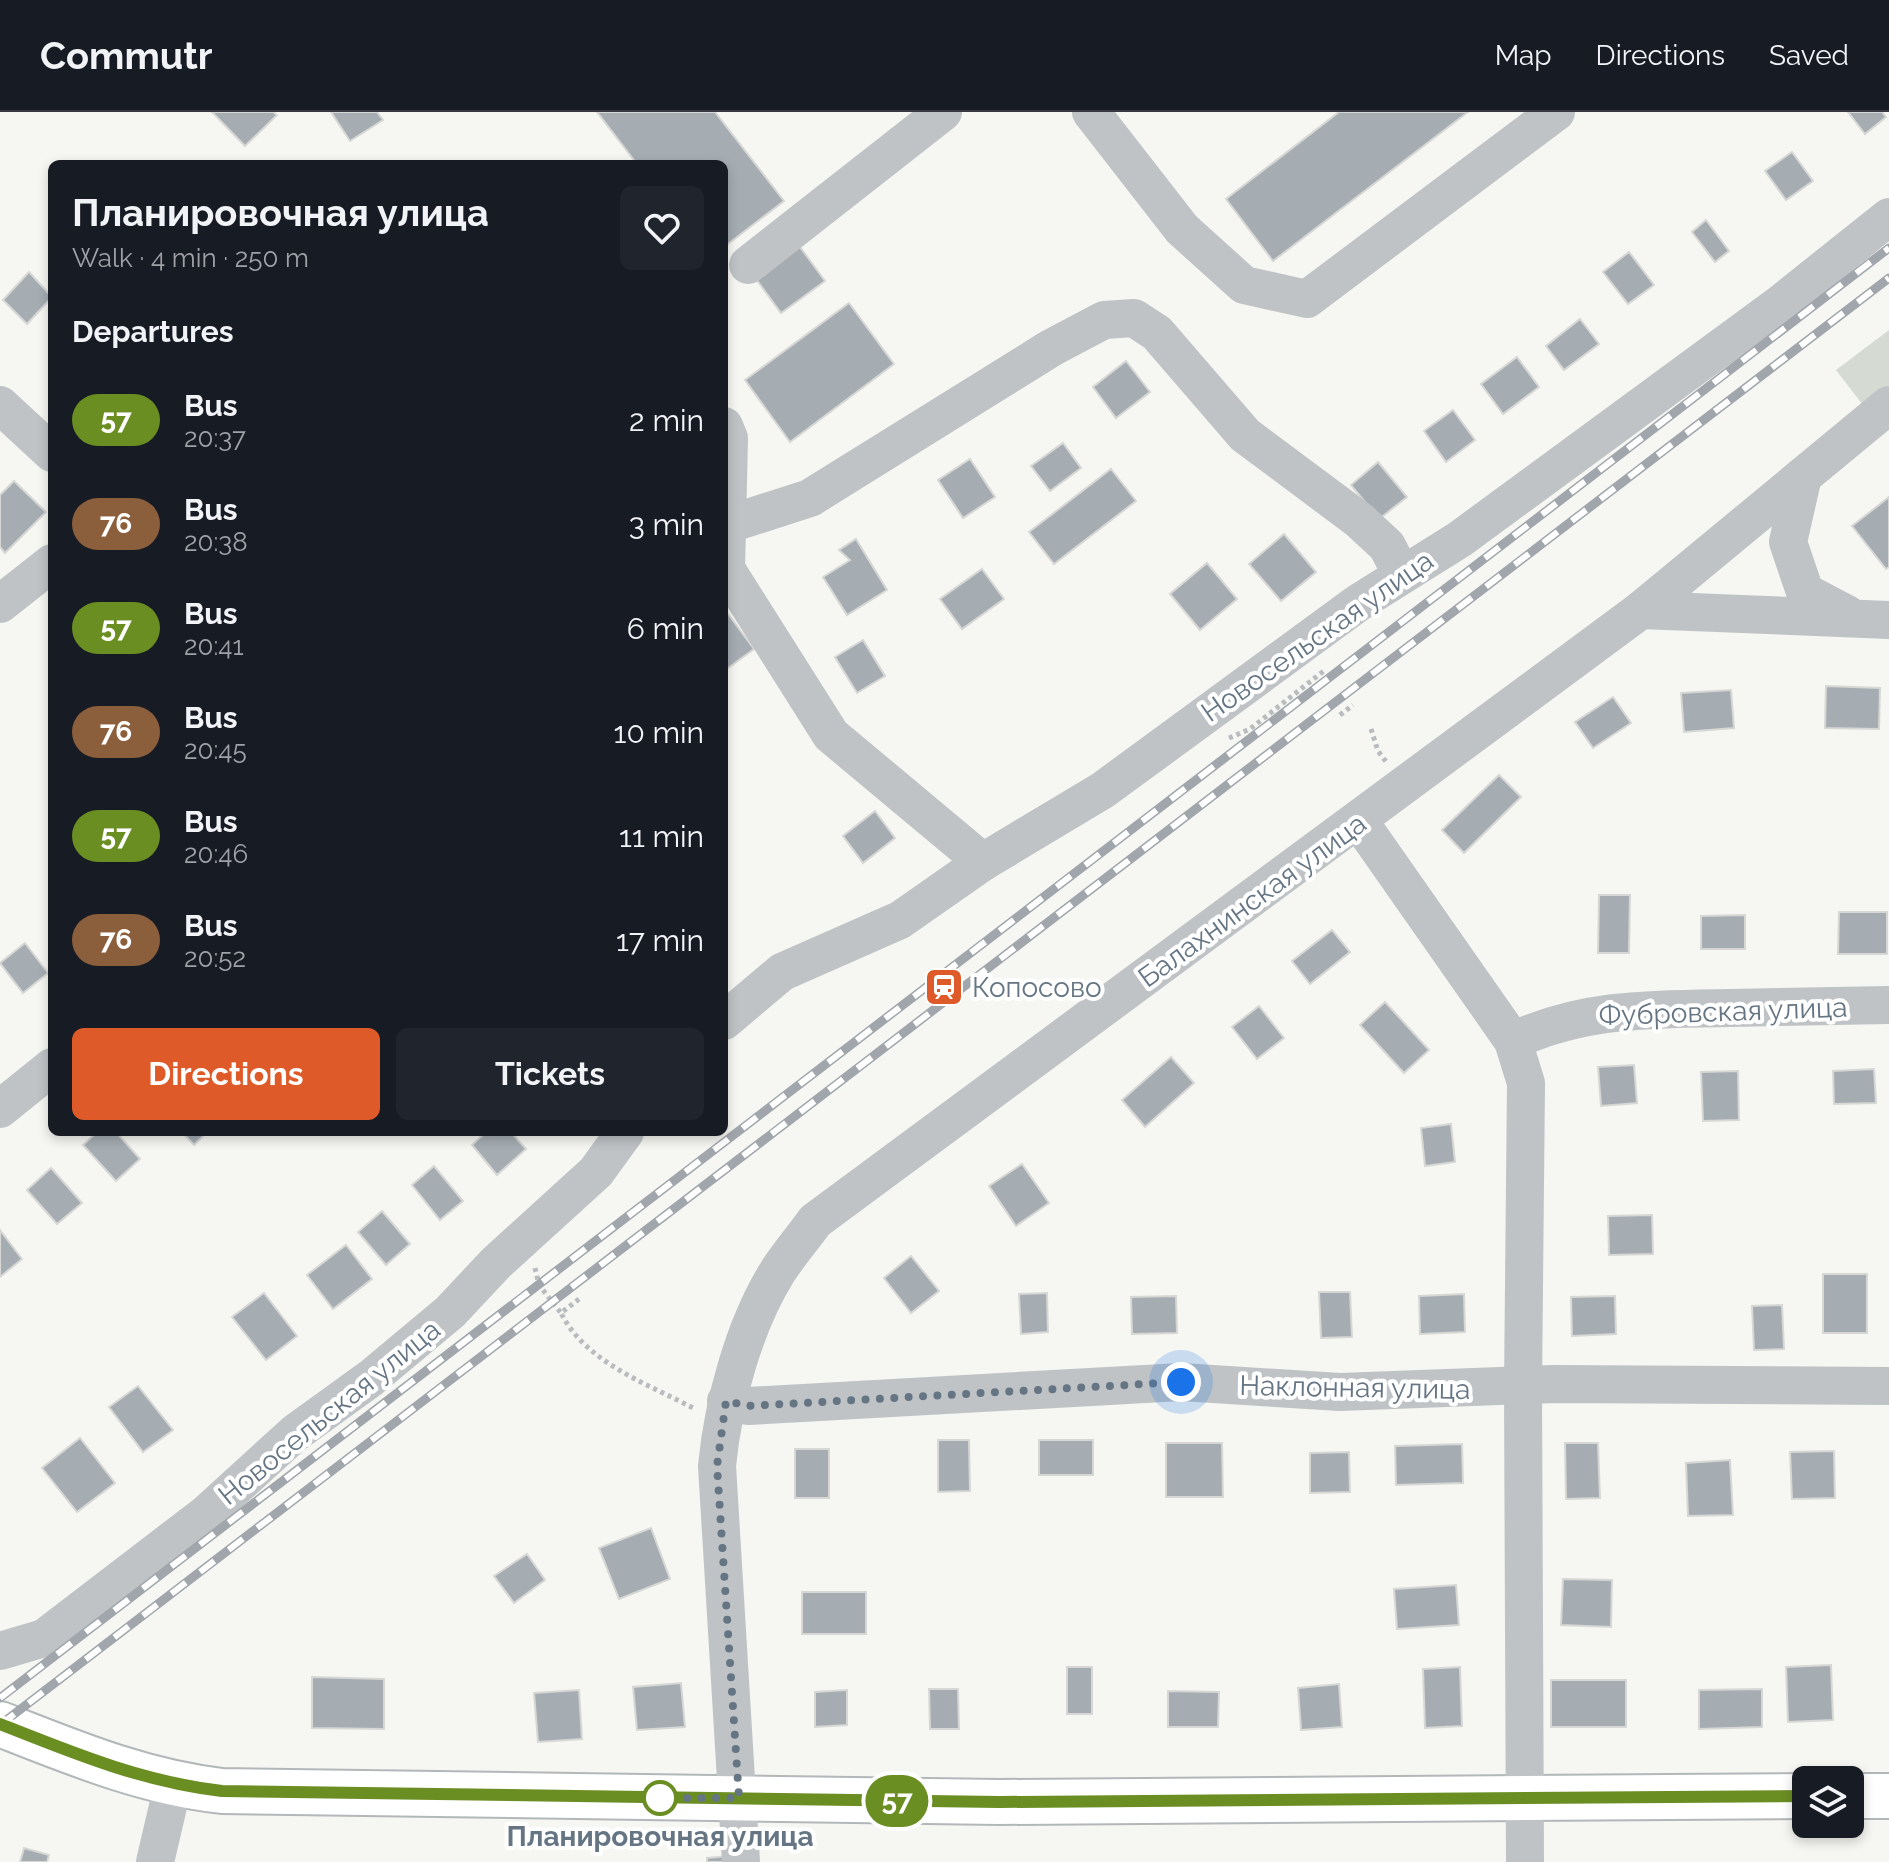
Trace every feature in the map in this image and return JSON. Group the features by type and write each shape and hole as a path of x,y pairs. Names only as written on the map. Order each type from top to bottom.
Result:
{"main road":[{"path":"0,1724 123,1772 173,1785 222,1791 1000,1802 1792,1796"},
{"path":"1864,1796 1889,1796"}],"street":[{"path":"748,265 943,112"},
{"path":"1091,112 1182,229 1244,285 1307,299 1556,112"},
{"name":"Новосельская улица","path":"728,1018 782,972 900,920 983,862 1103,790 1358,603 1460,539 1780,304 1889,217"},
{"path":"728,524 810,498 1051,348 1104,320 1134,318 1157,333 1245,435 1359,520 1387,546 1402,575"},
{"path":"0,405 48,449"},
{"name":"Балахнинская улица","path":"741,1862 717,1466 723,1413 777,1273 815,1221 1641,610 1889,405"},
{"path":"728,436 728,467"},
{"path":"1803,476 1788,542 1805,592 1871,619"},
{"path":"0,604 48,566"},
{"path":"728,575 831,735 983,862"},
{"path":"1641,610 1871,619"},
{"path":"1359,821 1513,1041 1526,1083 1523,1387 1525,1862"},
{"path":"728,990 782,972"},
{"name":"Фубровская улица","path":"1513,1041 1549,1024 1587,1015 1668,1009 1889,1005"},
{"path":"0,1109 48,1070"},
{"name":"Новосельская улица","path":"0,1651 44,1638 206,1514 295,1433 405,1350 450,1312 496,1263 596,1172 622,1136"},
{"name":"Наклонная улица","path":"723,1413 748,1406 1181,1382 1340,1392 1523,1387 1889,1386"},
{"path":"153,1861 173,1785"}],"path":[{"path":"1227,739 1250,729 1325,670"},
{"path":"1340,715 1353,705"},
{"path":"535,1268 539,1285 570,1330 604,1361 723,1413"},
{"path":"561,1313 579,1299"}],"shaded area":[{"path":"1889,330 1889,390 1866,409 1836,370"}],"building":[{"path":"212,112 273,112 277,115 245,146"},
{"path":"331,112 377,112 383,120 350,141"},
{"path":"597,112 715,112 784,201 728,244 728,160 634,160"},
{"path":"1339,112 1468,112 1273,261 1226,199"},
{"path":"1848,112 1882,112 1886,117 1865,134"},
{"path":"1792,152 1813,181 1786,200 1765,171"},
{"path":"1706,220 1729,251 1715,262 1692,232"},
{"path":"800,247 825,281 781,313 756,279"},
{"path":"1629,252 1654,285 1628,304 1603,272"},
{"path":"29,272 48,293 48,301 27,324 3,300"},
{"path":"849,303 894,364 790,442 745,380"},
{"path":"1580,319 1599,344 1564,370 1546,346"},
{"path":"1517,357 1539,387 1503,414 1481,384"},
{"path":"1126,361 1150,392 1116,418 1093,387"},
{"path":"1453,410 1475,440 1446,462 1424,431"},
{"path":"1063,443 1081,468 1050,491 1031,466"},
{"path":"970,459 995,497 963,518 938,480"},
{"path":"1378,462 1407,497 1379,519 1351,485"},
{"path":"1111,469 1136,501 1054,564 1029,532"},
{"path":"14,481 46,512 5,553 0,547 0,495"},
{"path":"1889,497 1889,567 1886,569 1852,526"},
{"path":"1284,534 1316,572 1281,601 1249,564"},
{"path":"856,539 887,590 847,615 823,577 850,560 839,550"},
{"path":"1207,563 1237,599 1200,630 1170,594"},
{"path":"982,569 1004,599 962,629 940,599"},
{"path":"728,614 754,649 728,668"},
{"path":"863,640 885,676 857,693 835,657"},
{"path":"1826,686 1880,688 1879,729 1825,728"},
{"path":"1731,690 1734,728 1684,732 1681,693"},
{"path":"1613,697 1631,723 1593,748 1575,722"},
{"path":"1499,775 1521,797 1464,853 1442,830"},
{"path":"875,811 895,838 863,863 843,836"},
{"path":"1599,895 1630,895 1629,953 1598,953"},
{"path":"1839,912 1887,912 1887,954 1838,954"},
{"path":"1745,915 1745,949 1701,949 1701,916"},
{"path":"1332,930 1350,952 1310,984 1292,961"},
{"path":"25,943 48,973 23,993 0,963"},
{"path":"1385,1002 1429,1050 1404,1073 1360,1025"},
{"path":"1259,1006 1284,1038 1257,1059 1232,1027"},
{"path":"1171,1057 1194,1083 1145,1127 1122,1100"},
{"path":"1634,1065 1637,1103 1601,1106 1598,1067"},
{"path":"1874,1069 1876,1103 1834,1104 1833,1071"},
{"path":"1738,1071 1739,1120 1703,1121 1701,1072"},
{"path":"1451,1124 1455,1162 1425,1166 1421,1128"},
{"path":"93,1136 120,1136 140,1159 116,1181 83,1145"},
{"path":"186,1136 203,1136 194,1145"},
{"path":"482,1136 515,1136 526,1149 497,1175 472,1145"},
{"path":"1022,1164 1049,1203 1016,1226 989,1186"},
{"path":"434,1166 463,1201 440,1220 412,1185"},
{"path":"51,1168 82,1203 57,1224 27,1190"},
{"path":"382,1211 410,1244 386,1265 358,1232"},
{"path":"1652,1215 1653,1254 1609,1255 1608,1216"},
{"path":"0,1230 22,1259 0,1277"},
{"path":"346,1245 372,1279 333,1309 307,1275"},
{"path":"911,1256 939,1291 911,1313 884,1278"},
{"path":"1823,1274 1867,1274 1867,1333 1823,1333"},
{"path":"1319,1292 1350,1292 1352,1337 1321,1338"},
{"path":"264,1293 297,1336 266,1360 232,1317"},
{"path":"1047,1293 1048,1332 1021,1334 1019,1294"},
{"path":"1464,1294 1465,1332 1420,1334 1419,1296"},
{"path":"1176,1296 1177,1333 1132,1334 1131,1297"},
{"path":"1615,1296 1616,1334 1572,1336 1571,1297"},
{"path":"1782,1305 1784,1349 1754,1350 1752,1306"},
{"path":"138,1386 173,1430 143,1452 109,1407"},
{"path":"80,1438 115,1483 77,1512 42,1468"},
{"path":"938,1440 969,1440 970,1491 938,1492"},
{"path":"1039,1440 1093,1440 1093,1475 1039,1475"},
{"path":"1166,1443 1222,1443 1223,1497 1166,1497"},
{"path":"1565,1443 1598,1443 1600,1498 1566,1499"},
{"path":"1462,1444 1463,1483 1396,1485 1395,1446"},
{"path":"795,1449 829,1449 829,1498 795,1498"},
{"path":"1834,1451 1835,1498 1792,1499 1790,1452"},
{"path":"1349,1452 1350,1492 1310,1493 1310,1453"},
{"path":"1730,1460 1733,1515 1688,1516 1686,1463"},
{"path":"651,1528 670,1579 619,1599 599,1548"},
{"path":"527,1554 545,1580 514,1603 494,1576"},
{"path":"1563,1579 1612,1580 1611,1627 1561,1625"},
{"path":"1456,1585 1459,1625 1397,1629 1394,1589"},
{"path":"802,1592 866,1592 866,1634 802,1634"},
{"path":"1831,1665 1833,1720 1788,1722 1786,1667"},
{"path":"1067,1667 1092,1667 1092,1714 1067,1714"},
{"path":"1460,1667 1462,1726 1425,1728 1423,1669"},
{"path":"312,1677 384,1679 384,1729 312,1728"},
{"path":"1551,1680 1626,1680 1626,1727 1551,1727"},
{"path":"681,1683 685,1727 637,1730 633,1687"},
{"path":"1339,1684 1342,1727 1301,1730 1298,1688"},
{"path":"929,1689 958,1689 959,1729 930,1729"},
{"path":"1762,1689 1762,1727 1699,1729 1699,1690"},
{"path":"579,1690 582,1739 538,1742 534,1693"},
{"path":"847,1690 847,1725 815,1727 815,1692"},
{"path":"1168,1691 1219,1692 1218,1727 1168,1727"},
{"path":"24,1848 49,1855 47,1862 20,1862"},
{"path":"728,1856 728,1862 707,1862 707,1858"}],"railway":[{"path":"0,1698 1889,248"},
{"path":"0,1725 1889,278"}],"bus line":[{"name":"57","path":"0,1724 123,1772 173,1785 222,1791 1000,1802 1792,1796"}],"place":[{"name":"Копосово","path":"944,987"},
{"name":"Планировочная улица","path":"660,1798"}],"route":[{"path":"660,1798 652,1798 739,1798 717,1466 726,1401 748,1406 1181,1382"}]}
